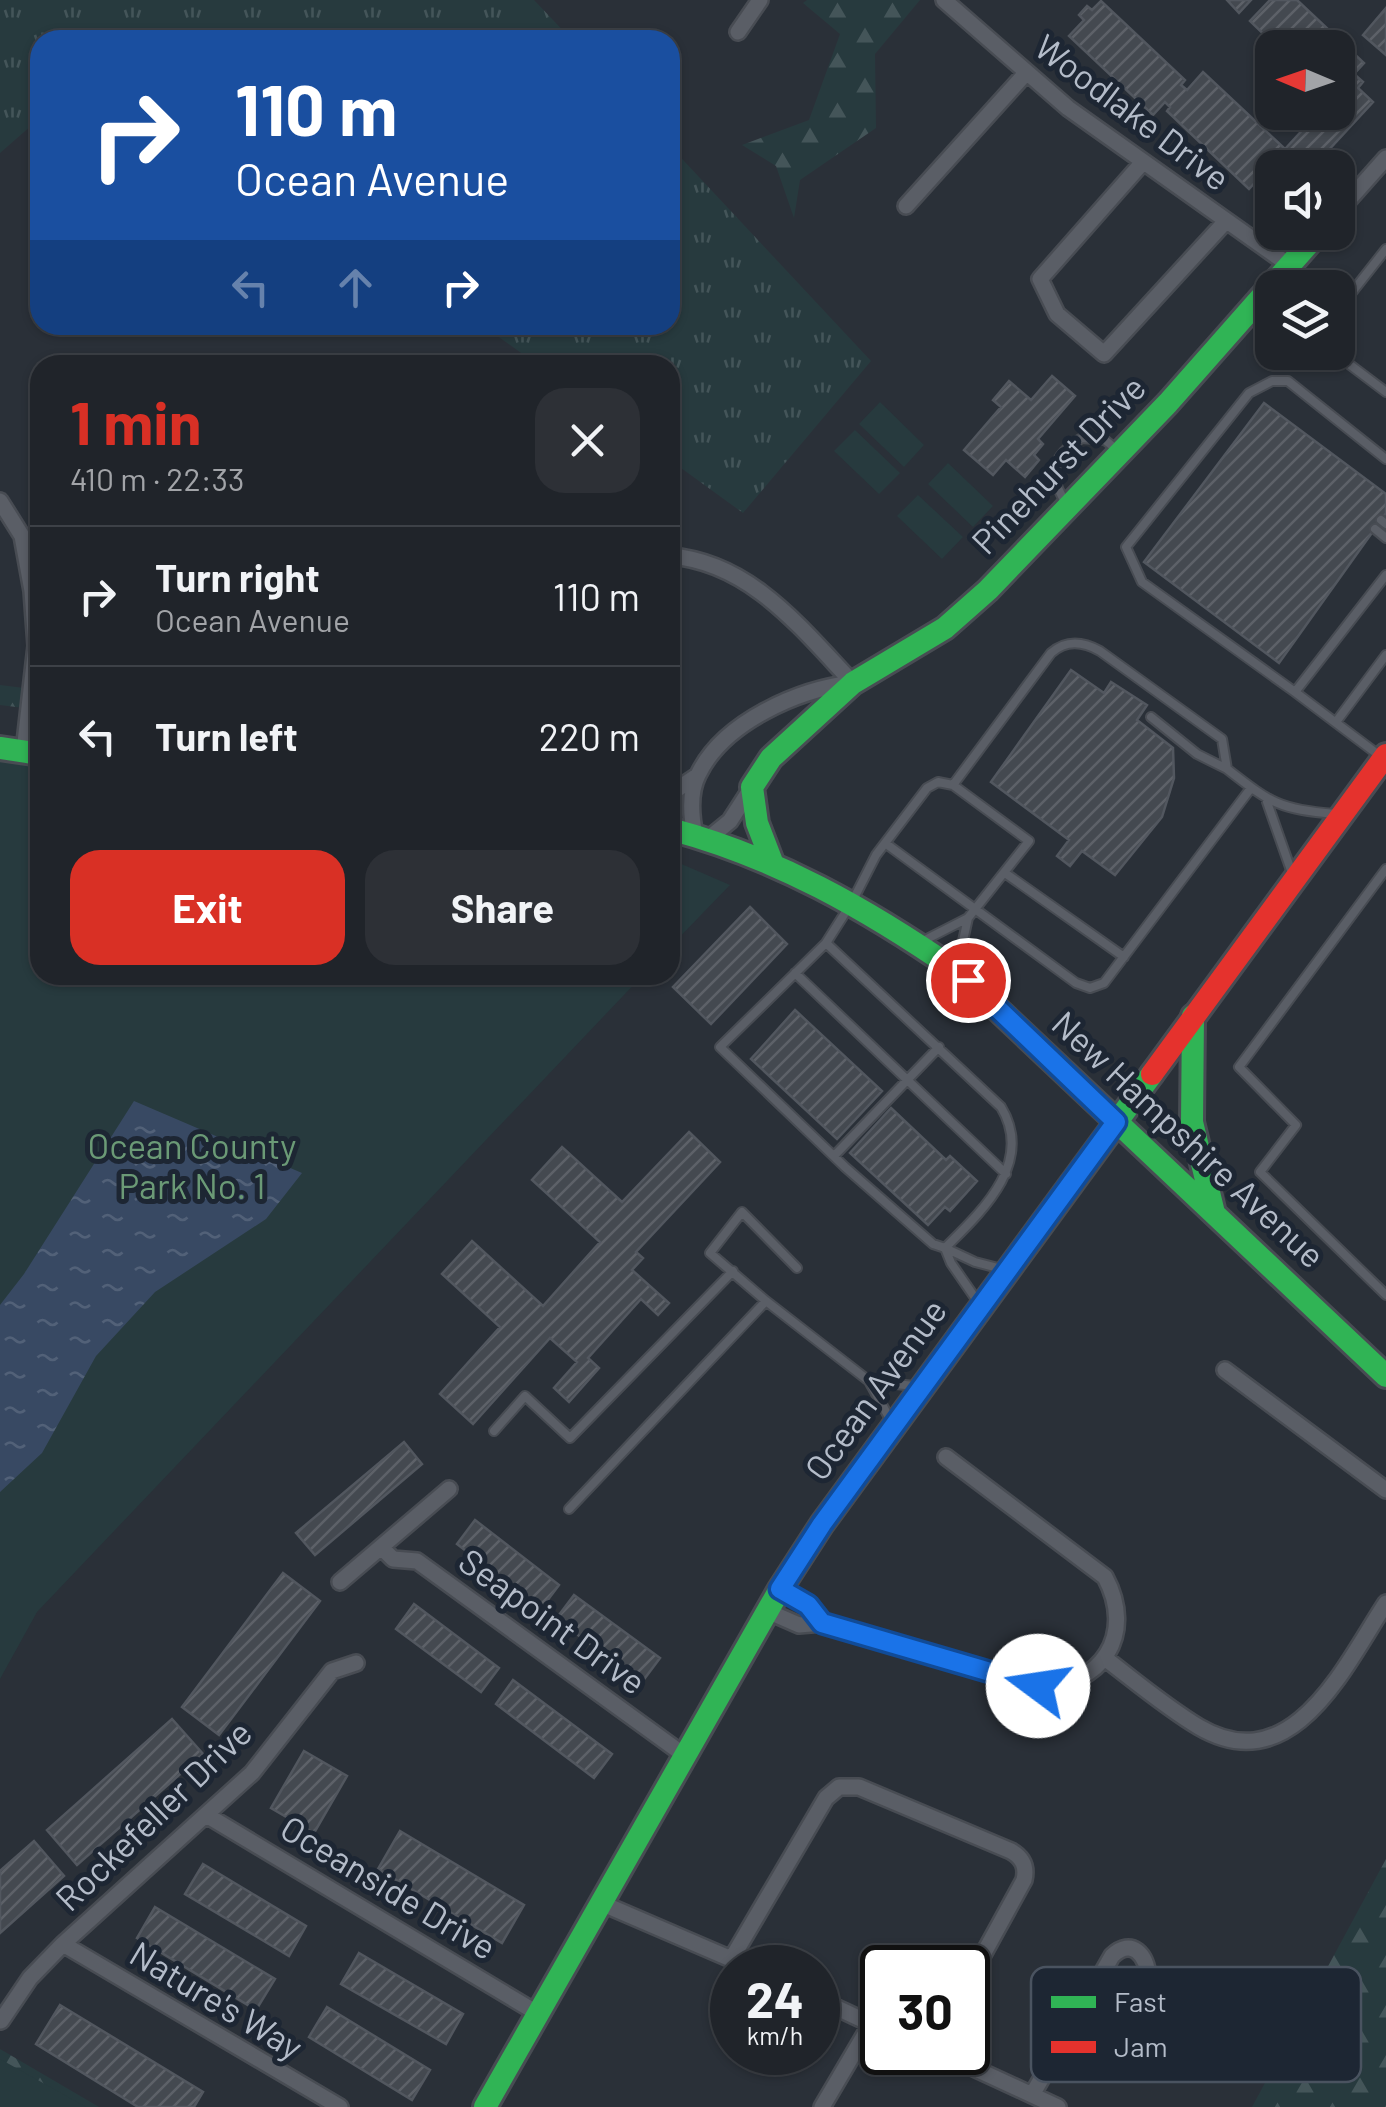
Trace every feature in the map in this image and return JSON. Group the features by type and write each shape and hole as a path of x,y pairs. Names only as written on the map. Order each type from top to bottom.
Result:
{"main road":[{"name":"Pinehurst Drive","path":"752,787 771,758 853,682 945,628 988,590 1120,452 1303,250"},
{"path":"0,748 30,753"},
{"name":"Ocean Avenue","path":"485,2107 780,1589 920,1387 1341,814 1383,764"},
{"path":"752,787 758,823 772,862"},
{"name":"New Hampshire Avenue","path":"680,832 772,862 852,902 957,971 1386,1376"},
{"path":"1194,1016 1190,1101 1214,1213"}],"street":[{"path":"738,32 760,0"},
{"name":"Woodlake Drive","path":"944,0 1068,108 1289,266"},
{"path":"906,206 1026,73"},
{"path":"1355,193 1386,158"},
{"path":"1143,162 1040,279 1057,314 1104,354 1226,221"},
{"path":"0,501 22,536 30,580"},
{"path":"680,558 706,562 749,583 780,606 853,682"},
{"name":"Pinehurst Drive","path":"680,787 697,776 718,748 754,717 806,693 853,682"},
{"path":"806,693 820,716"},
{"path":"697,776 690,811 702,837"},
{"name":"Pinehurst Drive","path":"702,837 730,822 752,787"},
{"path":"1226,1370 1386,1490"},
{"path":"767,1611 799,1625 822,1623 1038,1686 1068,1685 1106,1659 1116,1624 1114,1594 1105,1577 946,1457"},
{"path":"340,1582 449,1489"},
{"name":"Seapoint Drive","path":"381,1547 393,1559 417,1561 684,1755"},
{"path":"780,1589 808,1605 822,1623"},
{"path":"1106,1659 1200,1728 1218,1736 1261,1741 1286,1730 1319,1706 1386,1603"},
{"name":"Rockefeller Drive","path":"1,2022 30,1978 62,1944 252,1773 332,1671 356,1663"},
{"path":"740,1945 826,1798 839,1787 859,1786 1022,1858 1024,1880 988,1945"},
{"name":"Oceanside Drive","path":"208,1816 537,2013"},
{"path":"601,1903 710,1949"},
{"name":"Nature's Way","path":"62,1944 340,2107"},
{"path":"822,2107 860,2051"},
{"path":"989,2075 1058,2107"},
{"path":"1032,2095 1040,2082"}],"lane":[{"path":"1355,288 1386,249"},
{"path":"1355,369 1386,392"},
{"path":"1383,764 1336,722 1142,582 1126,547 1249,393 1272,380 1288,381 1386,460"},
{"path":"1069,506 1054,487 1054,473 1059,458 1072,444 1082,438 1105,440 1120,452"},
{"path":"1381,524 1386,538"},
{"path":"1295,692 1386,575"},
{"path":"953,785 1050,653 1072,643 1100,651 1222,739 1227,769"},
{"path":"1336,722 1386,655"},
{"path":"1150,716 1196,754 1227,769 1268,802 1300,811 1341,814"},
{"path":"957,971 972,915 1029,841 953,785 938,782 926,788 885,843 826,943 720,1048 933,1244 974,1262 1007,1270"},
{"path":"885,843 972,915 1085,987 1104,983 1251,788"},
{"path":"1268,802 1294,879"},
{"path":"1386,869 1238,1067 1296,1125 1260,1172 1386,1295"},
{"path":"1004,873 1124,957"},
{"path":"918,943 972,915"},
{"path":"826,943 1007,1116 1010,1142 1006,1174 990,1202 945,1248"},
{"path":"795,973 1006,1174"},
{"path":"834,1156 939,1047"},
{"path":"796,1268 742,1212 710,1253 766,1302 869,1380 893,1425"},
{"path":"945,1248 980,1306"},
{"path":"494,1431 525,1396 570,1438 733,1271"},
{"path":"569,1510 766,1302"},
{"path":"869,1380 920,1387"}],"green space":[{"path":"0,0 534,0 562,30 30,30 30,127 0,153"},
{"path":"920,0 875,54 876,128 800,180 794,218 776,166 742,145 809,120 840,34 803,3"},
{"path":"680,157 871,361 743,513 680,467 680,355 524,355 496,335 680,335"},
{"path":"880,402 924,445 904,467 859,424"},
{"path":"855,430 900,473 879,494 834,451"},
{"path":"948,463 993,506 973,527 928,484"},
{"path":"918,495 963,537 942,559 897,516"},
{"path":"0,685 30,689 30,709 0,705"},
{"name":"Ocean County Park No. 1","path":"0,749 30,753 30,985 633,985 37,1612 0,1679"},
{"path":"680,863 730,885 680,937"},
{"path":"1386,1859 1386,2107 1252,2107 1266,2082 1361,2082 1361,1967 1328,1967"},
{"path":"0,2049 99,2107 0,2107"},
{"path":"0,2059 86,2107 0,2107"}],"water":[{"path":"134,1101 302,1173 266,1219 155,1292 96,1356 42,1453 0,1492 0,1305 24,1274"}],"building":[{"path":"1227,0 1251,0 1239,13"},
{"path":"1270,0 1297,0 1329,30 1259,30 1250,21"},
{"path":"1101,1 1185,80 1181,85 1187,90 1203,72 1255,121 1255,130 1265,130 1285,149 1302,130 1347,130 1329,150 1255,150 1255,182 1249,189 1167,111 1170,107 1165,102 1153,115 1069,36 1084,20 1079,15 1087,6 1092,10"},
{"path":"1386,8 1386,55 1363,35"},
{"path":"1355,55 1364,63 1355,73"},
{"path":"1355,75 1363,82 1358,88 1373,102 1355,121"},
{"path":"1052,376 1075,396 1038,439 1043,444 1034,455 1039,460 1025,477 1006,460 993,475 964,450 1001,407 993,400 1009,381 1031,400"},
{"path":"1264,403 1386,494 1386,513 1279,663 1144,562"},
{"path":"1071,670 1104,693 1111,682 1147,705 1137,720 1173,748 1174,778 1162,817 1115,875 1082,851 1070,866 1057,856 1069,840 991,782"},
{"path":"750,907 787,944 711,1024 673,987 680,985 680,980"},
{"path":"795,1010 882,1091 837,1139 751,1059"},
{"path":"891,1108 946,1160 950,1156 977,1181 950,1211 945,1207 928,1225 850,1153"},
{"path":"689,1132 720,1162 636,1252 643,1258 632,1270 669,1303 658,1315 641,1299 588,1358 599,1368 569,1402 554,1388 577,1362 550,1338 473,1424 440,1394 500,1327 442,1274 472,1241 543,1306 600,1242 532,1180 562,1147 622,1202"},
{"path":"404,1442 422,1464 315,1555 296,1533"},
{"path":"475,1520 559,1585 541,1609 457,1544"},
{"path":"283,1573 320,1601 219,1735 182,1707"},
{"path":"574,1595 660,1658 642,1682 556,1619"},
{"path":"414,1604 499,1668 481,1692 396,1629"},
{"path":"513,1680 612,1754 594,1778 496,1704"},
{"path":"172,1719 203,1754 77,1865 47,1830"},
{"path":"304,1751 347,1776 314,1833 271,1808"},
{"path":"400,1831 524,1905 502,1943 378,1869"},
{"path":"34,1841 64,1876 0,1933 0,1871"},
{"path":"203,1864 306,1926 289,1956 185,1894"},
{"path":"155,1907 275,1979 256,2010 137,1938"},
{"path":"359,1953 463,2014 446,2044 341,1984"},
{"path":"60,2005 203,2092 194,2107 138,2107 36,2044"},
{"path":"327,2007 430,2070 412,2100 309,2037"}],"traffic: fast":[{"path":"772,862 757,823 752,787 771,758 853,683 945,628 988,590 1168,403 1303,250"},
{"path":"0,748 30,752"},
{"path":"680,832 747,854 820,887 957,971 1386,1376"},
{"path":"1193,1016 1192,1122 1214,1213"},
{"path":"485,2107 780,1589 822,1524 1152,1074"}],"traffic: jam":[{"path":"1152,1074 1386,755"}],"route":[{"path":"968,980 1116,1122 920,1387 780,1589 808,1605 822,1623 1038,1686"}]}
